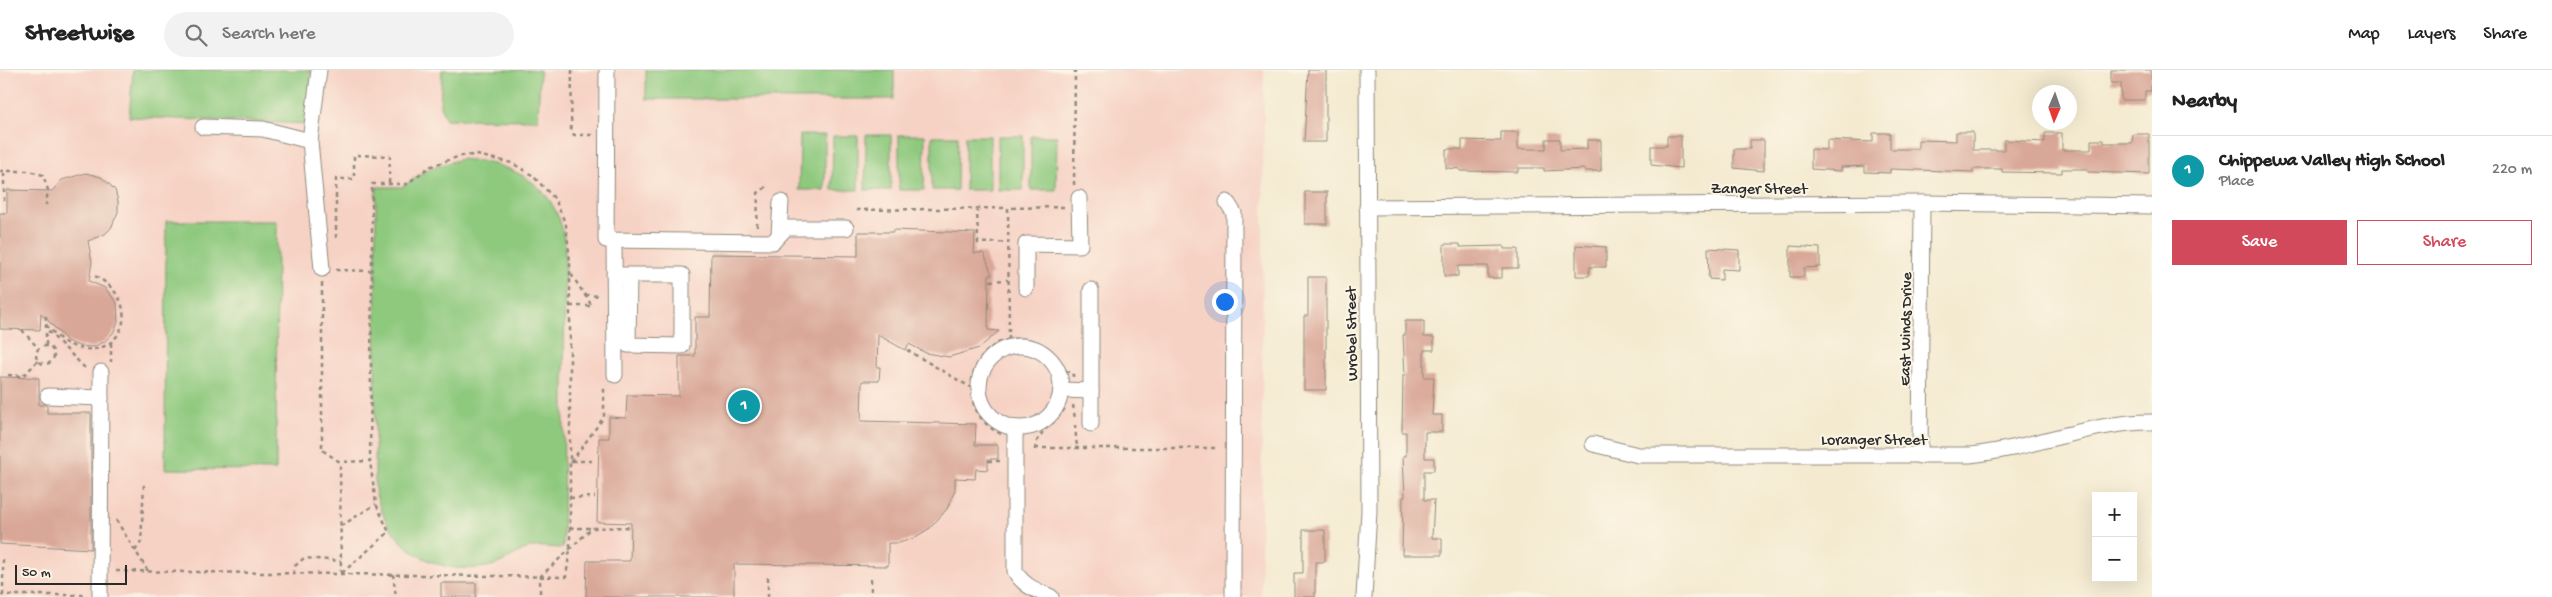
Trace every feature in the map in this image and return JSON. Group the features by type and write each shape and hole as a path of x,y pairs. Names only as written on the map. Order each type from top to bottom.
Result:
{"street":[{"path":"319,70 310,140 322,269"},
{"path":"606,70 606,240 773,242 786,228 846,228"},
{"name":"Wrobel Street","path":"1364,597 1369,511 1367,70"},
{"path":"203,128 263,129 310,140"},
{"path":"1026,288 1026,244 1080,245 1077,193"},
{"path":"779,235 780,202"},
{"path":"1227,202 1234,214 1233,597"},
{"name":"Zanger Street","path":"1367,207 1922,203 2152,206"},
{"name":"East Winds Drive","path":"1920,456 1922,203"},
{"path":"614,240 622,275 622,345 615,375"},
{"path":"622,275 682,275 682,346 622,345"},
{"path":"1091,290 1091,424"},
{"path":"1010,433 1041,423 1051,414 1058,403 1061,390 1056,366 1047,356 1036,349 1024,346 1011,347 999,351 989,360 982,370 979,382 979,395 984,407 992,417 1010,433 1015,571 1020,580 1029,587 1051,597"},
{"path":"97,374 101,398 97,596"},
{"path":"1061,390 1091,391"},
{"path":"48,396 101,398"},
{"name":"Loranger Street","path":"1593,444 1638,455 1920,456 1991,453 2102,427 2152,422"}],"path":[{"path":"572,70 571,131 574,135 606,136"},
{"path":"1075,70 1077,193"},
{"path":"336,242 336,179 354,179 354,155 390,156 389,184"},
{"path":"110,570 293,574 566,577 570,549 571,462 569,236 558,204 532,175 512,163 477,155 460,156 429,167 407,184 372,184 370,461 376,504 389,532 341,574"},
{"path":"0,171 29,171 43,175 48,190 46,205"},
{"path":"4,171 4,201"},
{"path":"757,241 758,193 766,187"},
{"path":"977,208 978,243 1008,242"},
{"path":"856,210 1008,208"},
{"path":"370,461 340,462 322,450 322,269 372,271"},
{"path":"570,273 592,306 570,306"},
{"path":"46,325 65,342 81,348 105,347 116,338 123,320 123,304 110,284 93,275"},
{"path":"990,281 1008,280"},
{"path":"46,316 46,345"},
{"path":"46,329 97,374"},
{"path":"22,330 38,348"},
{"path":"1010,433 978,416 973,405 970,388 972,376 978,362 988,350 1000,342 1015,339"},
{"path":"38,348 46,345"},
{"path":"38,348 36,357 38,361 45,364 53,360 54,351 46,345"},
{"path":"907,350 970,388"},
{"path":"8,375 23,376 38,361"},
{"path":"571,462 604,417 605,375 615,375"},
{"path":"1035,448 1224,448"},
{"path":"571,462 595,461"},
{"path":"340,462 341,574"},
{"path":"135,551 141,542 144,484"},
{"path":"570,498 595,497"},
{"path":"341,526 376,504"},
{"path":"111,512 148,571"},
{"path":"570,528 630,527"},
{"path":"540,593 540,577 592,528"},
{"path":"3,557 1,595 97,596"},
{"path":"293,574 295,566 304,558 341,561"},
{"path":"393,574 396,597"},
{"path":"768,577 768,597"},
{"path":"871,579 871,597"}],"shaded area":[{"path":"0,70 1264,70 1261,597 0,597"}],"green space":[{"path":"133,70 311,70 308,124 129,117"},
{"path":"442,70 540,70 538,120 446,119 440,106"},
{"path":"646,70 894,70 894,99 646,99"},
{"path":"800,135 825,135 825,190 799,190"},
{"path":"866,135 891,135 891,190 865,190"},
{"path":"899,135 925,135 924,190 899,190"},
{"path":"833,136 858,136 858,190 832,190"},
{"path":"932,136 958,136 957,190 932,190"},
{"path":"965,136 990,136 990,190 965,190"},
{"path":"998,136 1023,136 1023,190 998,190"},
{"path":"1031,136 1057,136 1056,190 1031,190"},
{"path":"461,159 481,161 499,166 516,172 531,181 543,192 553,206 561,224 565,244 563,548 533,547 519,552 496,565 470,568 450,567 432,562 402,542 390,527 381,509 375,489 376,187 402,187 428,169"},
{"path":"166,221 277,221 276,470 165,469"}],"building":[{"path":"1308,70 1326,70 1326,142 1304,142"},
{"path":"2111,70 2151,70 2151,91 2145,91 2145,100 2121,100 2121,83 2111,83"},
{"path":"1501,132 1518,132 1518,149 1546,149 1546,139 1560,139 1560,150 1587,149 1587,140 1601,140 1601,171 1585,171 1585,169 1544,171 1544,168 1518,168 1518,172 1460,171 1460,169 1446,168 1446,149 1462,149 1462,140 1501,141"},
{"path":"1956,132 1973,132 1973,150 2004,150 2004,140 2045,142 2045,133 2062,133 2062,150 2091,150 2091,140 2104,140 2104,143 2132,143 2133,134 2149,134 2149,174 2088,172 2088,169 2062,169 2062,173 2002,172 2002,169 1973,169 1973,172 1890,169 1890,173 1865,172 1865,166 1841,167 1841,171 1811,169 1811,149 1827,150 1827,140 1873,142 1873,133 1890,133 1890,149 1918,149 1918,140 1956,141"},
{"path":"1667,136 1681,136 1681,168 1651,165 1651,146 1667,146"},
{"path":"1750,140 1764,140 1764,171 1734,168 1734,149 1750,149"},
{"path":"86,173 101,177 108,183 115,190 118,201 118,212 111,228 105,234 88,241 92,262 89,281 105,288 117,303 118,322 113,333 104,342 93,347 79,346 67,341 41,313 40,330 0,329 0,213 7,213 7,190 52,191 62,180"},
{"path":"1305,192 1327,192 1327,224 1305,224"},
{"path":"893,230 975,233 974,253 983,253 992,275 989,275 988,330 999,331 979,348 949,357 926,353 909,344 905,350 878,335 877,367 880,367 879,381 862,381 861,421 976,424 975,445 998,445 998,459 988,459 988,470 976,469 975,479 955,478 955,490 947,509 930,528 914,538 899,543 888,543 888,566 734,564 734,597 586,597 587,561 630,561 631,523 597,522 599,438 609,438 609,417 626,418 627,395 679,396 679,356 695,356 695,317 710,317 711,254 858,256 858,232 893,232"},
{"path":"1444,244 1460,244 1460,247 1504,246 1504,249 1518,249 1518,268 1502,268 1502,278 1488,278 1488,266 1458,266 1458,276 1444,276"},
{"path":"1576,245 1606,247 1606,267 1590,267 1589,276 1576,276"},
{"path":"1790,246 1820,248 1820,267 1804,268 1804,277 1790,277"},
{"path":"1708,248 1739,250 1739,270 1722,269 1722,280 1709,279"},
{"path":"1308,277 1326,277 1326,390 1304,390 1304,316 1308,316"},
{"path":"1405,321 1424,321 1424,337 1434,337 1434,350 1424,350 1424,377 1434,377 1432,415 1442,415 1442,432 1425,432 1425,458 1434,458 1434,471 1424,471 1424,500 1434,500 1432,538 1442,538 1442,555 1402,555 1403,497 1405,497 1403,456 1406,456 1406,432 1402,432 1403,375 1405,375 1403,335 1405,335"},
{"path":"0,377 39,378 39,405 47,405 47,413 91,413 91,549 0,544"},
{"path":"1303,530 1325,530 1325,562 1315,562 1315,597 1294,597 1294,573 1303,573"},
{"path":"441,583 476,583 476,597 441,597"}],"place":[{"name":"Chippewa Valley High School","path":"744,406"}]}
